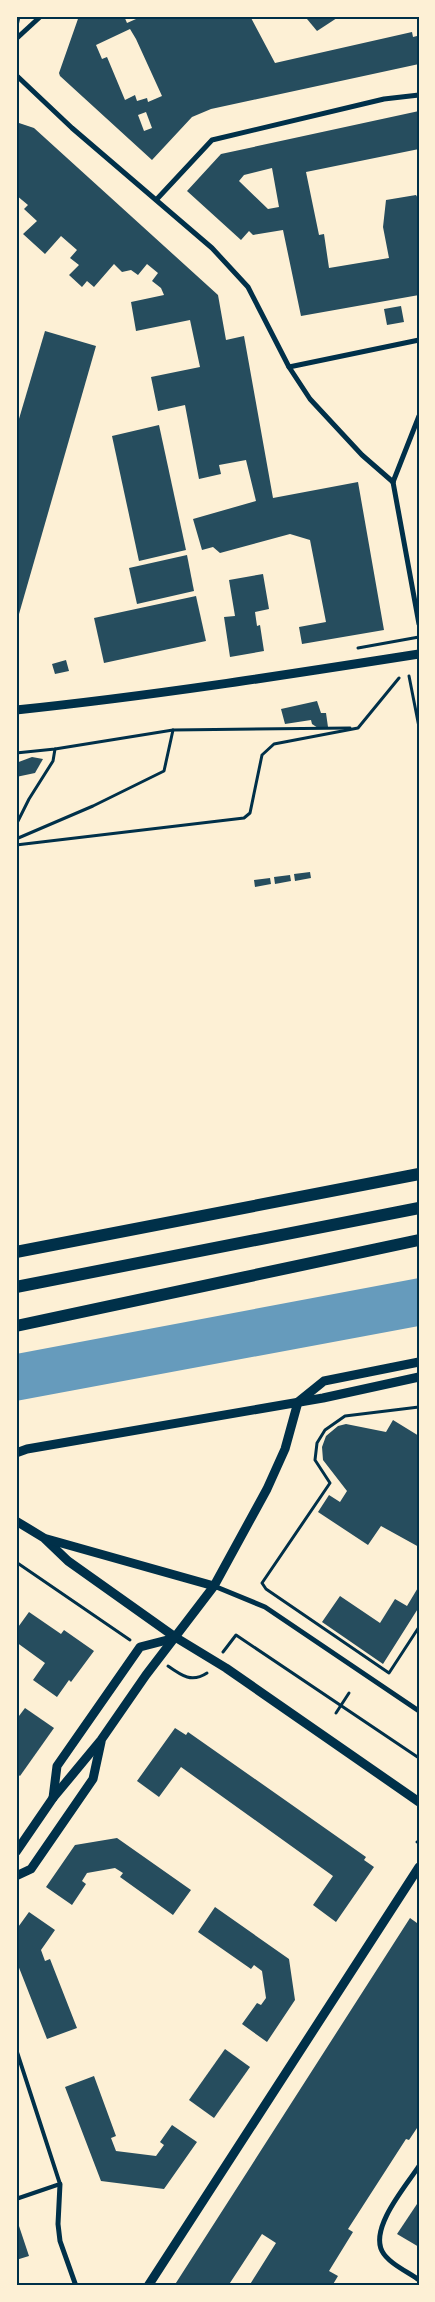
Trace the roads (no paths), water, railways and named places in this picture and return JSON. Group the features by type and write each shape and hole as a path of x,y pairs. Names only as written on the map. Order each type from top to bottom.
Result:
{"main road":[{"path":"16,1252 419,1174"},
{"path":"16,1287 419,1208"},
{"path":"16,1326 419,1240"}],"street":[{"path":"16,26 18,16"},
{"path":"16,39 41,16"},
{"path":"16,75 72,128 212,248 248,287 289,367 310,399 362,455 393,482"},
{"path":"157,199 212,140 384,99 419,95"},
{"path":"289,367 419,340"},
{"path":"419,416 393,482 419,624"},
{"path":"16,710 219,685 419,654"},
{"path":"16,1852 53,1798 101,1740 214,1586 267,1490 285,1449 298,1402 324,1381 419,1362"},
{"path":"16,1453 27,1449 298,1402 419,1377"},
{"path":"16,1521 44,1538 68,1561 175,1638 226,1668 419,1802"},
{"path":"44,1538 214,1586 265,1607 419,1711"},
{"path":"53,1798 57,1766 140,1647 175,1638"},
{"path":"16,1876 31,1869 93,1779 101,1740"},
{"path":"148,2286 419,1867"},
{"path":"419,2166 383,2223 379,2234 382,2251 389,2259 419,2280"},
{"path":"60,2184 58,2224 60,2241 76,2286"}],"lane":[{"path":"16,2049 60,2184 16,2198"}],"water":[{"path":"419,1278 419,1326 16,1401 16,1354"}]}
